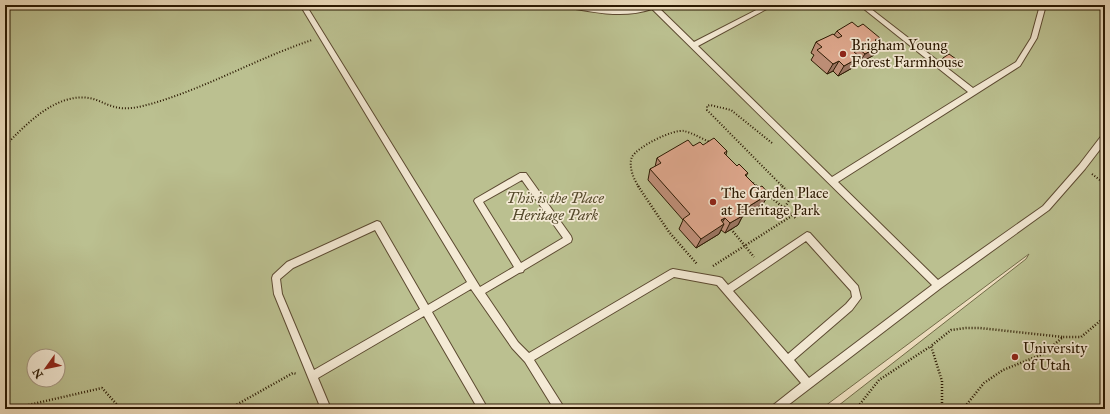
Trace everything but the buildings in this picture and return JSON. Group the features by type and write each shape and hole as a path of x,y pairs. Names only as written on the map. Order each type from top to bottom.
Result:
{"lane":[{"path":"303,5 473,283 515,345 528,359 560,409"},
{"path":"564,5 614,12 635,12 653,6 938,284"},
{"path":"693,45 771,5"},
{"path":"862,5 973,92"},
{"path":"832,181 1018,64 1034,38 1043,5"},
{"path":"775,409 938,284 1046,208 1082,167 1105,137"},
{"path":"479,292 520,268 568,239 523,174 478,201 520,268"},
{"path":"326,409 278,294 276,278 290,265 377,225 483,409"},
{"path":"727,290 807,236 855,289 857,298 849,307 787,360"},
{"path":"528,359 673,273 719,281 808,384"},
{"path":"312,376 473,283"}],"path":[{"path":"5,146 37,116 71,98 89,98 118,108 142,106 207,84 266,57 322,36"},
{"path":"776,146 731,110 710,105 707,106 707,110 787,191 790,199 785,207"},
{"path":"700,267 669,232 634,180 630,164 632,157 640,149 667,134 677,131 684,131 696,135 712,144"},
{"path":"748,180 785,207 797,219"},
{"path":"712,267 793,215"},
{"path":"731,229 756,260"},
{"path":"856,409 879,380 931,346 950,330 980,328 1062,337 1081,337 1100,321 1105,311"},
{"path":"963,409 984,383 1003,370 1043,354 1062,337"},
{"path":"931,346 942,381 942,409"},
{"path":"229,409 293,373 312,376"},
{"path":"11,409 102,388 121,409"}],"green space":[{"name":"This is the Place Heritage Park","path":"5,5 1105,5 1105,409 834,409 1026,259 1029,254 821,409 5,409"}],"place":[{"name":"Brigham Young Forest Farmhouse","path":"843,54"},
{"name":"The Garden Place at Heritage Park","path":"713,202"},
{"name":"University of Utah","path":"1015,357"}]}
